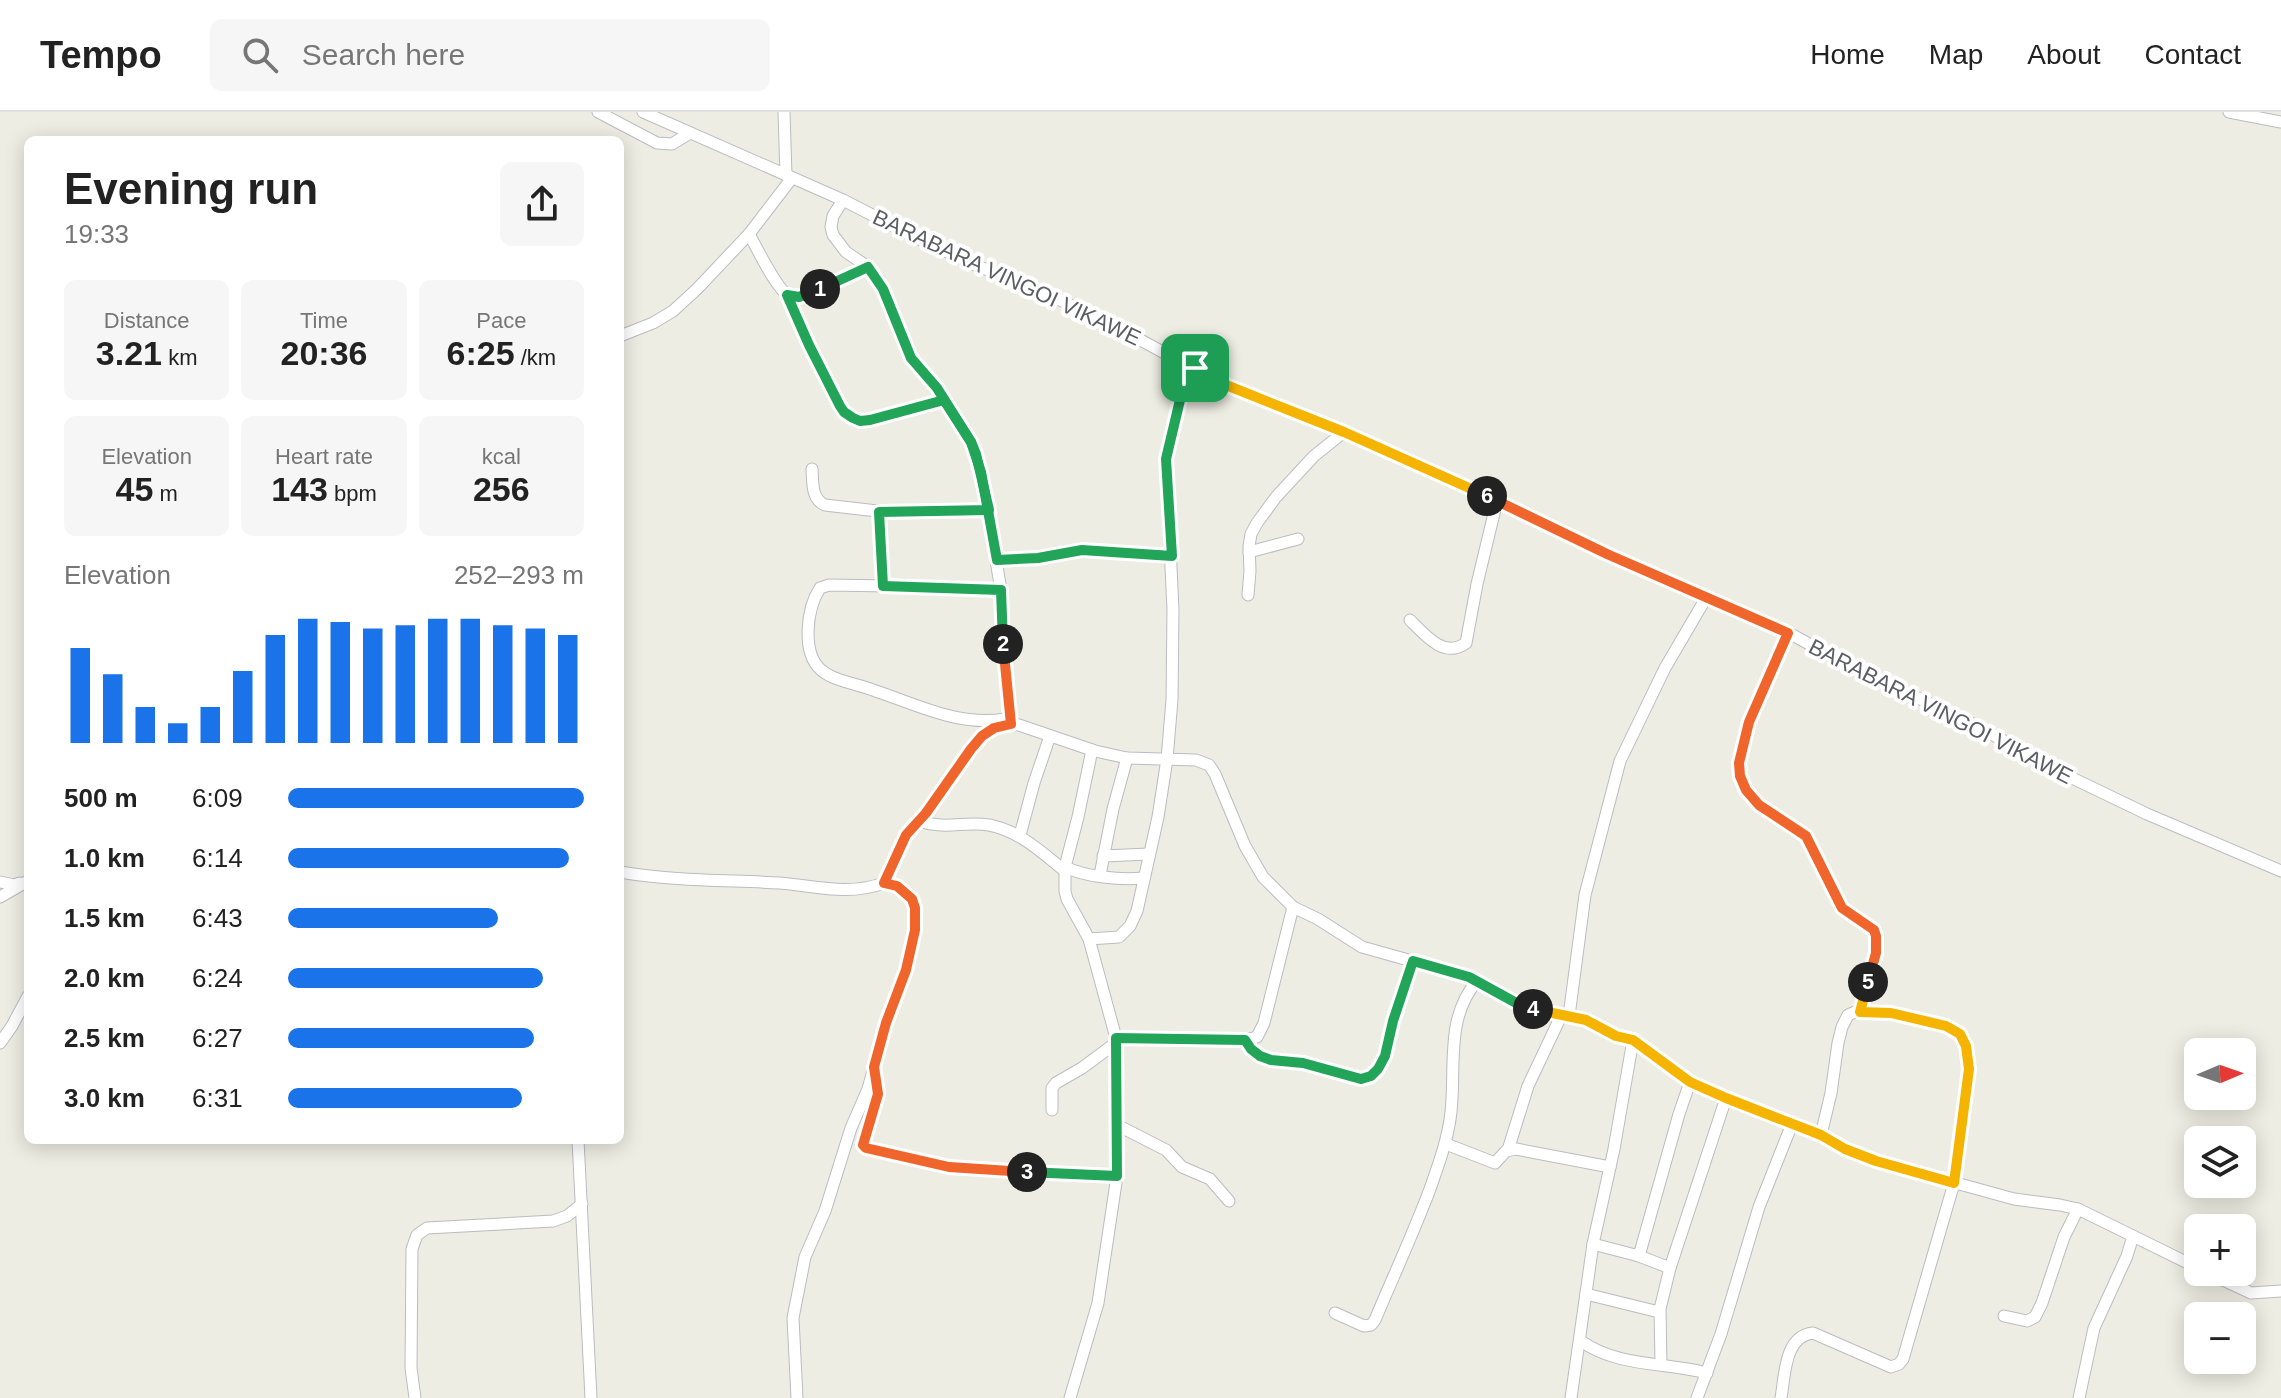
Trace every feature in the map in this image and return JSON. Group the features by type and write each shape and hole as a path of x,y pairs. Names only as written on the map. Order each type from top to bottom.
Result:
{"street":[{"path":"598,112 657,143 672,144 690,133"},
{"name":"BARABARA VINGOI VIKAWE","path":"643,112 843,200 927,243 1095,317 1216,381 1344,432 1607,554 1788,633 1975,725 2068,776 2147,814 2281,871"},
{"path":"624,334 673,311 749,234 789,177 784,112"},
{"path":"2229,112 2281,122"},
{"path":"843,200 833,216 833,235 846,252 868,267 883,289 911,358 937,388 976,454 989,510 1001,590 1010,721"},
{"path":"749,234 787,295 844,412 860,421 870,420 944,400"},
{"path":"787,295 799,297 868,267"},
{"path":"1089,939 1119,937 1130,926 1137,911 1158,817 1167,759 1174,654 1166,459 1180,400 1195,368"},
{"path":"1248,595 1251,534 1276,497 1314,456 1344,432"},
{"path":"812,469 814,494 820,503 879,512 989,510"},
{"path":"1410,620 1439,646 1457,648 1466,643 1497,501"},
{"path":"879,512 883,586"},
{"path":"1249,552 1298,539"},
{"path":"997,560 1038,558 1082,550 1172,556"},
{"path":"1001,590 840,584 820,588 810,609 810,648 815,662 823,671 948,715 979,721 1010,721 1092,750 1127,758 1184,758 1209,765 1221,785 1245,846 1263,877 1293,907 1362,947 1477,981 1520,1005 1586,1020 1616,1036 1633,1040 1690,1082 1821,1135 1876,1161 2014,1199 2078,1209 2184,1261"},
{"path":"1446,1144 1495,1163 1508,1150 1528,1086 1566,1015 1585,895 1620,761 1665,668 1706,598"},
{"path":"1788,633 1749,722 1739,763 1740,776 1746,790 1759,805 1806,836 1842,908 1874,930 1876,953 1860,1012"},
{"path":"884,883 902,843 982,736 1010,721"},
{"path":"1020,835 1050,736"},
{"path":"1070,1398 1098,1303 1117,1176 1117,1040 1089,939 1067,899 1065,869 1092,750"},
{"path":"1100,875 1127,758"},
{"path":"919,821 939,827 988,825 1020,835 1065,869 1127,880 1143,878"},
{"path":"1103,856 1149,854"},
{"path":"624,872 843,891 871,888 884,883 897,886 912,899 915,908 915,930 906,970 825,1211 805,1257 793,1318 797,1398"},
{"path":"0,882 14,885 24,883"},
{"path":"0,897 24,884"},
{"path":"1052,1110 1051,1095 1056,1083 1082,1068 1117,1040 1245,1040 1257,1037 1264,1023 1293,907"},
{"path":"1245,1040 1260,1056 1271,1060 1303,1063 1361,1079 1371,1076 1385,1056 1413,961"},
{"path":"1335,1313 1364,1326 1371,1325 1420,1215 1446,1144 1452,1109 1457,1017 1463,1000 1477,981"},
{"path":"0,1043 24,1004"},
{"path":"1781,1398 1790,1351 1795,1341 1804,1334 1813,1333 1891,1367 1903,1359 1954,1183 1969,1069 1966,1046 1960,1034 1946,1026 1891,1013 1860,1012 1848,1015 1842,1027 1821,1135"},
{"path":"1571,1398 1593,1244 1633,1040"},
{"path":"874,1067 878,1094 863,1142 866,1148 949,1167 1117,1176"},
{"path":"1639,1256 1690,1082"},
{"path":"1661,1364 1659,1312 1670,1268 1726,1098"},
{"path":"1697,1398 1759,1207 1792,1124"},
{"path":"1117,1125 1161,1146 1185,1169 1210,1179 1229,1201"},
{"path":"578,1144 591,1398"},
{"path":"1508,1150 1610,1167"},
{"path":"415,1398 411,1368 412,1249 417,1235 427,1228 553,1221 567,1216 582,1204"},
{"path":"2004,1316 2027,1321 2035,1317 2064,1237 2078,1209"},
{"path":"2079,1398 2094,1328 2133,1236"},
{"path":"1593,1244 1670,1268"},
{"path":"2234,1286 2264,1294 2281,1291"},
{"path":"1586,1294 1659,1312"},
{"path":"1581,1341 1603,1355 1682,1366 1707,1373"}],"route":[{"path":"1195,368 1180,400 1166,459 1172,556 1082,550 1038,558 997,560 989,510 981,472 971,442 937,388 911,358 879,280 868,267 799,297 787,295 844,412 860,421 870,420 944,400 971,442 976,454 981,472 986,497 989,510 879,512 883,586 1001,590 1011,724 994,728 971,749 926,813 906,835 884,883 897,886 912,899 915,930 906,970 874,1067 878,1094 864,1147 949,1167 1117,1176 1116,1038 1245,1040 1260,1056 1271,1060 1303,1063 1361,1079 1371,1076 1385,1056 1413,961 1469,977 1520,1005 1586,1020 1616,1036 1633,1040 1690,1082 1740,1105 1821,1135 1876,1161 1954,1183 1969,1069 1966,1046 1960,1034 1946,1026 1891,1013 1860,1012 1876,953 1874,930 1842,908 1806,836 1759,805 1742,783 1739,763 1749,722 1788,633 1607,554 1451,478 1216,381 1195,368"}]}
